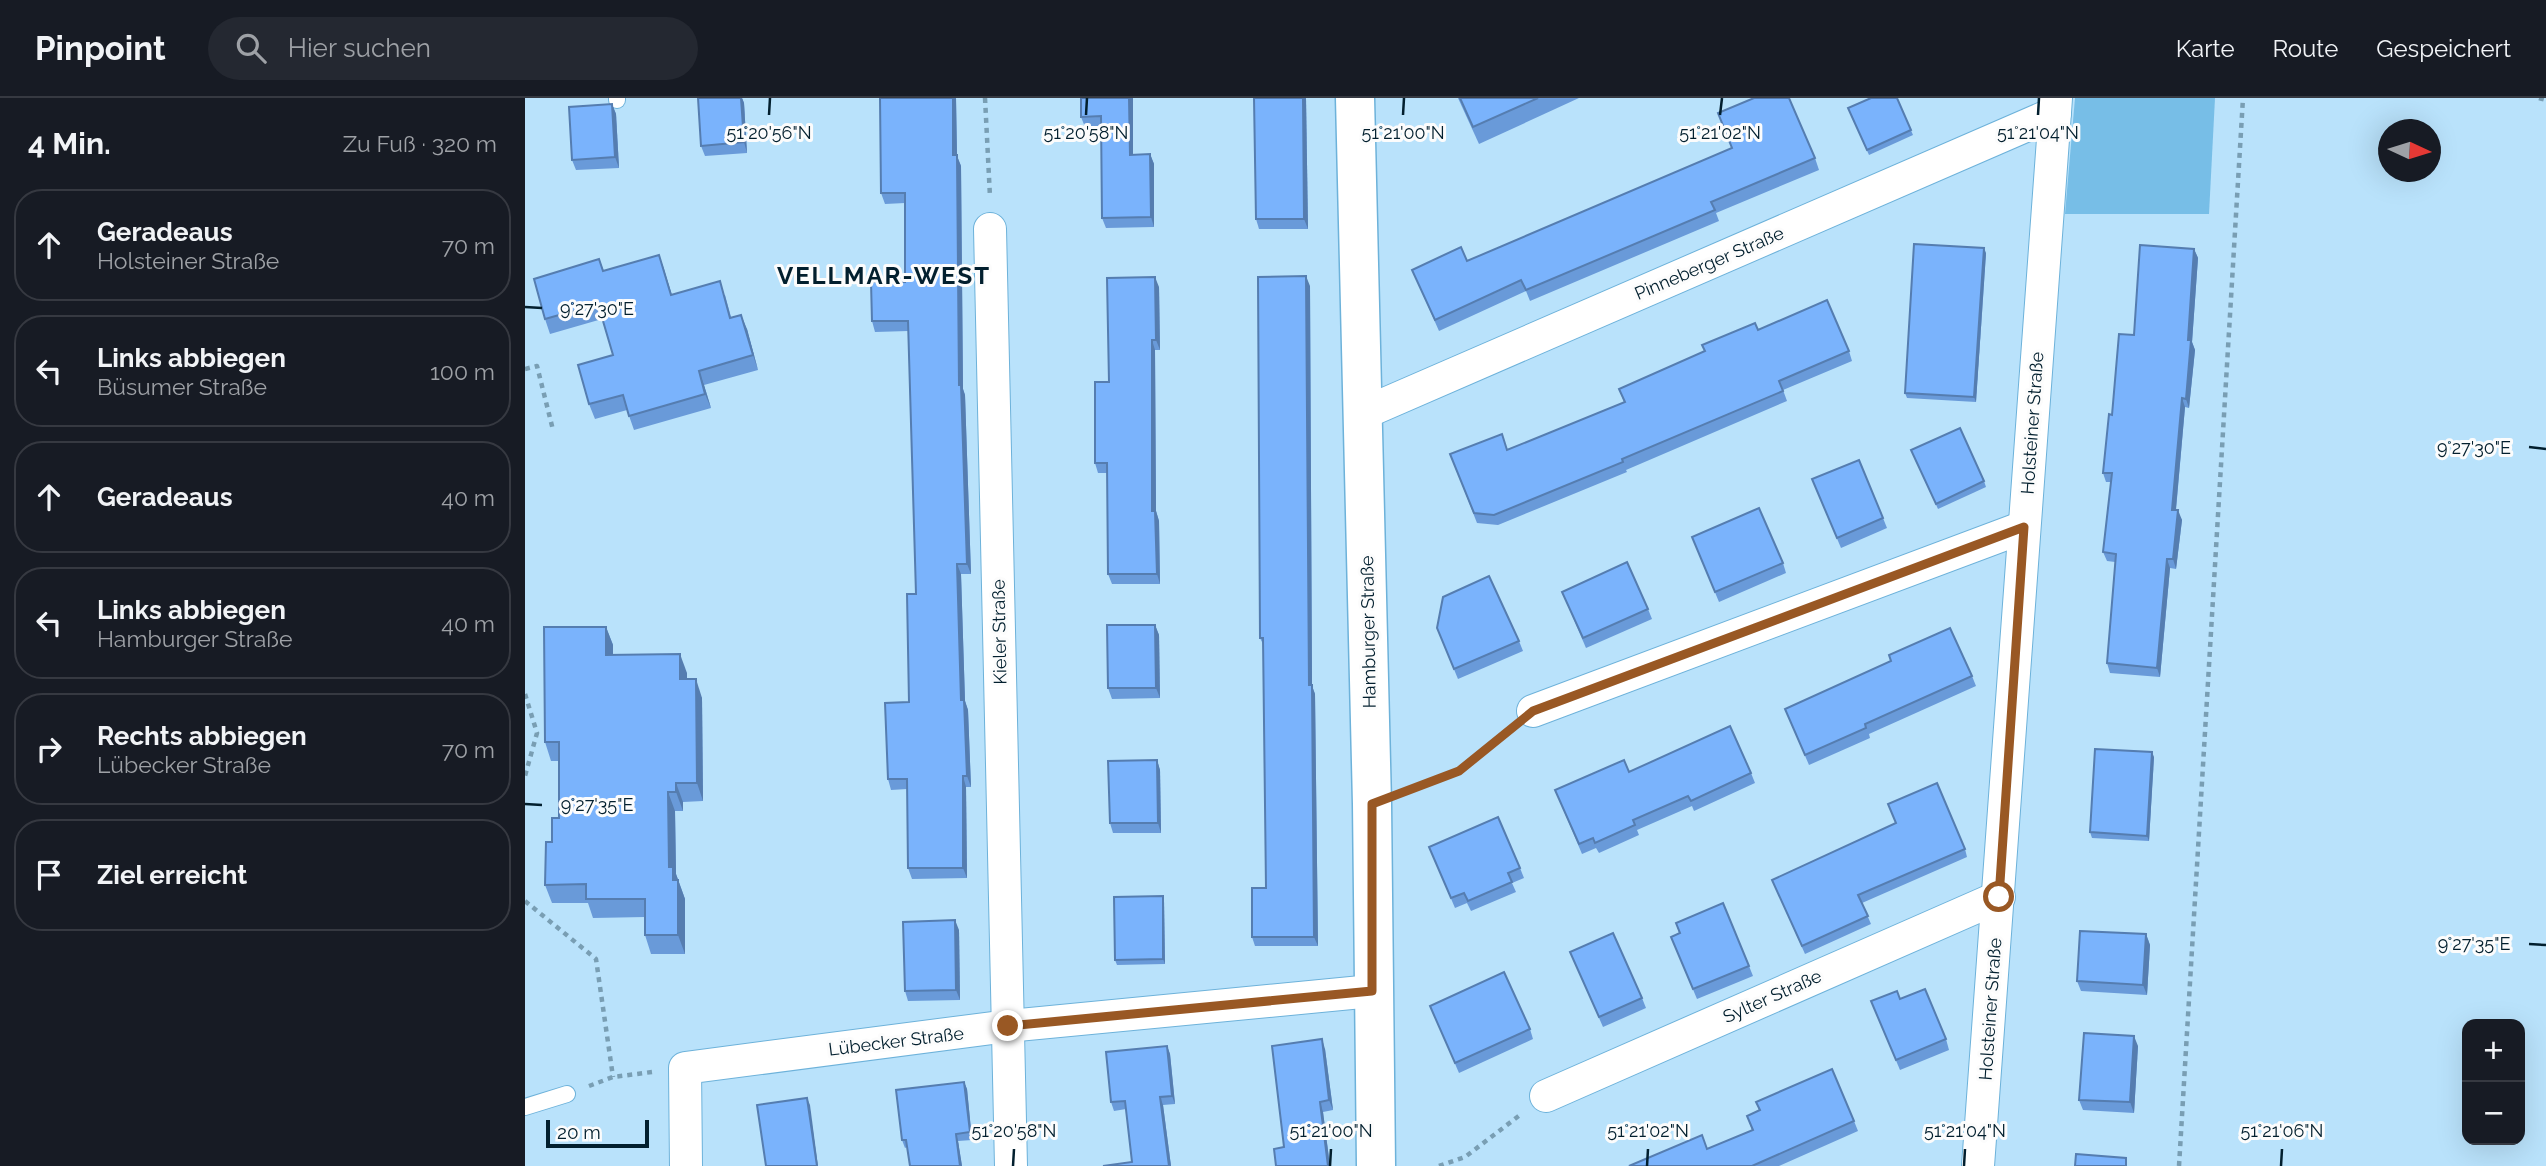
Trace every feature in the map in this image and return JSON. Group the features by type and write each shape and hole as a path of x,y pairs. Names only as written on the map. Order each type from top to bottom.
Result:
{"street":[{"name":"Hamburger Straße","path":"1356,98 1372,804 1376,1166"},
{"name":"Pinneberger Straße","path":"1364,413 2055,105"},
{"name":"Holsteiner Straße","path":"1979,1166 2055,105"},
{"name":"Kieler Straße","path":"991,229 1011,1166"},
{"path":"1533,711 2024,527"},
{"name":"Sylter Straße","path":"1546,1096 1999,897"},
{"name":"Lübecker Straße","path":"685,1068 1008,1026 1372,991"},
{"path":"685,1068 685,1166"}],"lane":[{"path":"525,1107 568,1094"}],"path":[{"path":"985,98 991,229"},
{"path":"2179,1166 2243,98"},
{"path":"2539,98 2546,100"},
{"path":"525,369 537,366 553,430"},
{"path":"525,694 537,733 525,776"},
{"path":"1372,804 1459,771 1533,711"},
{"path":"525,901 596,959 613,1077"},
{"path":"568,1094 613,1077 685,1068"},
{"path":"1439,1166 1465,1157 1546,1096"}],"shaded area":[{"path":"2075,98 2215,98 2209,214 2065,214"}],"building":[{"path":"698,98 741,98 744,142 701,146"},
{"path":"880,98 953,98 953,155 957,155 959,385 967,564 957,564 961,700 964,700 967,776 963,776 963,868 908,868 907,779 888,779 885,703 909,702 907,594 916,594 908,321 872,321 871,282 905,282 905,193 881,193"},
{"path":"1081,98 1129,98 1130,155 1150,154 1151,217 1102,218 1101,116 1081,117"},
{"path":"1254,98 1303,98 1304,219 1256,219"},
{"path":"1460,98 1538,98 1473,127"},
{"path":"1754,98 1789,98 1815,158 1711,202 1715,210 1526,290 1521,280 1435,320 1412,270 1461,247 1467,261 1732,148 1718,113"},
{"path":"1871,98 1897,98 1911,130 1867,150 1848,108"},
{"path":"612,104 615,157 572,160 569,107"},
{"path":"1914,244 1984,248 1974,397 1905,393"},
{"path":"2140,245 2194,249 2188,340 2191,340 2186,399 2182,398 2172,510 2178,510 2173,559 2167,559 2157,668 2107,663 2116,554 2103,552 2112,473 2103,473 2109,414 2112,415 2119,334 2134,335"},
{"path":"659,255 671,295 720,281 730,318 741,315 753,355 699,371 705,394 629,416 623,395 589,404 578,365 613,355 598,304 545,319 534,279 599,259 603,271"},
{"path":"1306,276 1314,937 1252,937 1252,888 1266,888 1263,638 1260,638 1258,277"},
{"path":"1155,277 1156,340 1152,340 1152,511 1155,511 1157,574 1108,574 1107,463 1095,463 1095,382 1109,382 1107,278"},
{"path":"1827,300 1849,351 1779,381 1783,391 1622,459 1623,462 1494,515 1474,513 1450,454 1502,434 1507,450 1625,402 1619,389 1705,351 1702,345 1755,323 1758,330"},
{"path":"1960,428 1984,481 1936,504 1911,450"},
{"path":"1859,460 1883,518 1837,538 1812,479"},
{"path":"1759,508 1783,563 1715,592 1692,537"},
{"path":"1627,562 1648,609 1583,638 1562,592"},
{"path":"1489,576 1519,641 1454,669 1437,628 1443,597"},
{"path":"1107,625 1155,625 1156,688 1108,688"},
{"path":"544,627 606,627 606,655 680,654 680,679 696,679 697,783 676,783 676,792 668,792 669,867 673,867 673,880 678,880 678,935 645,935 645,899 586,899 586,884 545,885 546,842 552,842 552,818 559,818 559,742 545,742"},
{"path":"1950,628 1972,676 1865,724 1866,728 1805,755 1785,709 1891,661 1889,655"},
{"path":"1730,726 1751,773 1691,801 1688,796 1633,820 1635,825 1595,843 1593,838 1579,844 1555,790 1624,760 1629,772"},
{"path":"2095,749 2152,752 2147,836 2090,832"},
{"path":"1157,760 1158,823 1110,823 1108,761"},
{"path":"1937,783 1965,849 1858,895 1868,916 1802,946 1772,880 1896,823 1888,804"},
{"path":"1498,817 1520,868 1508,873 1512,882 1468,901 1464,893 1451,898 1429,847"},
{"path":"1163,896 1163,959 1115,960 1114,897"},
{"path":"1723,903 1749,966 1693,989 1671,937 1680,933 1676,923"},
{"path":"955,920 956,990 905,991 903,922"},
{"path":"2080,931 2146,934 2143,985 2077,981"},
{"path":"1613,933 1642,998 1599,1017 1570,952"},
{"path":"1504,972 1530,1029 1455,1063 1430,1006"},
{"path":"1925,989 1946,1039 1896,1060 1871,1001 1897,991 1900,999"},
{"path":"2084,1033 2134,1036 2130,1102 2079,1100"},
{"path":"1322,1039 1329,1100 1320,1102 1328,1166 1276,1166 1274,1149 1284,1147 1272,1046"},
{"path":"1167,1046 1172,1096 1160,1097 1169,1166 1103,1166 1132,1162 1125,1101 1111,1102 1106,1052"},
{"path":"1832,1069 1854,1121 1752,1166 1629,1166 1702,1135 1707,1149 1753,1130 1747,1116 1760,1110 1756,1102"},
{"path":"964,1082 970,1132 956,1134 960,1166 910,1166 906,1140 902,1140 896,1090"},
{"path":"807,1098 817,1166 766,1166 757,1105"},
{"path":"2076,1154 2126,1158 2126,1166 2075,1166"}],"district":[{"name":"VELLMAR-WEST","path":"884,275"}],"route":[{"path":"1008,1026 1372,991 1372,804 1459,771 1533,711 2024,527 1999,897"}]}
